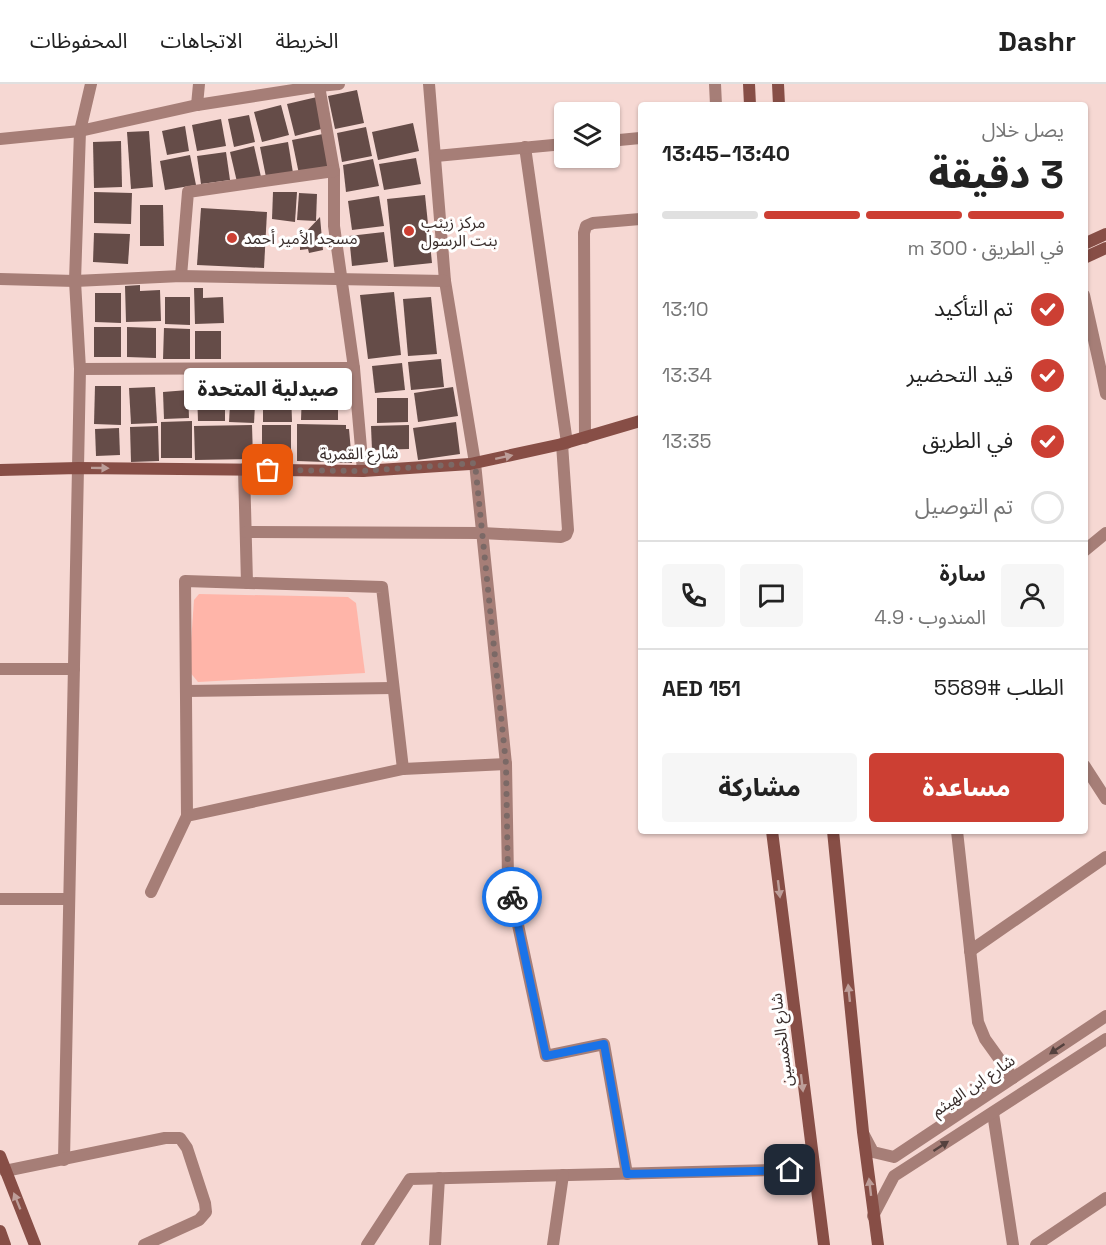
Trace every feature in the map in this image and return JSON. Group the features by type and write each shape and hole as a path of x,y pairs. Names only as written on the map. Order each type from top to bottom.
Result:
{"street":[{"path":"64,1160 80,369 75,281 80,131 91,84"},
{"path":"197,105 199,84"},
{"path":"0,139 80,131 278,88 339,84"},
{"path":"429,84 445,281 475,463 506,764 508,878 546,1056 604,1044 627,1174"},
{"path":"715,84 716,102"},
{"path":"749,84 750,102"},
{"path":"778,84 779,102"},
{"path":"319,86 334,171 334,226 354,368 363,471"},
{"path":"620,140 638,138"},
{"path":"436,156 554,145"},
{"path":"246,532 482,533 561,537 566,535 568,530 564,444 525,147"},
{"path":"181,276 188,192 334,171"},
{"path":"585,438 584,233 586,226 593,223 638,219"},
{"path":"1088,242 1106,234"},
{"path":"1088,256 1106,248"},
{"path":"0,279 75,281 181,276 445,281"},
{"path":"1088,313 1106,394"},
{"path":"80,369 354,368"},
{"name":"شارع القمرية","path":"0,470 78,468 363,471 475,463 564,444 638,422"},
{"path":"244,470 247,583"},
{"path":"1088,548 1106,533"},
{"path":"150,892 187,816 185,581 382,587 403,769"},
{"path":"0,669 74,669"},
{"path":"186,691 393,688"},
{"path":"187,816 403,769 506,764"},
{"path":"1088,771 1106,799"},
{"name":"شارع الخمسين","path":"772,834 824,1245"},
{"path":"833,834 863,1132 878,1245"},
{"path":"957,834 978,1022 992,1049 1013,1078"},
{"path":"970,951 1106,857"},
{"path":"0,899 69,899"},
{"name":"شارع ابن الهيثم","path":"863,1132 873,1152 894,1157 1106,1016"},
{"name":"شارع ابن الهيثم","path":"873,1216 894,1176 1106,1039"},
{"path":"993,1113 1013,1245"},
{"path":"5,1172 165,1138 180,1138 187,1148 206,1212 200,1220 148,1244"},
{"path":"0,1156 35,1245"},
{"path":"367,1245 410,1179 813,1169"},
{"path":"553,1245 563,1175"},
{"path":"435,1245 439,1178"},
{"path":"1036,1245 1106,1198"},
{"path":"0,1231 5,1245"}],"shaded area":[{"path":"199,594 348,597 356,603 365,673 198,682 189,671 194,600"}],"building":[{"path":"357,90 364,123 335,129 328,96"},
{"path":"317,97 325,128 295,136 287,104"},
{"path":"281,105 289,135 262,142 254,112"},
{"path":"249,115 255,142 234,147 228,119"},
{"path":"221,119 226,146 197,151 192,125"},
{"path":"413,123 419,151 378,160 372,132"},
{"path":"185,126 189,151 167,155 162,131"},
{"path":"366,127 372,156 342,162 337,133"},
{"path":"149,131 153,187 131,189 127,132"},
{"path":"323,134 329,168 299,174 292,140"},
{"path":"121,141 122,187 94,188 93,142"},
{"path":"288,142 293,173 266,177 260,147"},
{"path":"254,146 261,177 237,182 230,152"},
{"path":"226,152 230,180 201,184 197,156"},
{"path":"190,155 196,185 165,190 160,161"},
{"path":"416,158 421,184 384,190 379,164"},
{"path":"373,159 379,186 346,192 343,165"},
{"path":"94,192 132,193 131,224 94,223"},
{"path":"273,192 297,192 295,222 272,219"},
{"path":"299,193 317,194 316,221 297,220"},
{"name":"مركز زينب بنت الرسول","path":"425,195 432,263 394,267 387,199"},
{"path":"379,196 384,226 352,230 348,201"},
{"path":"140,205 163,205 164,246 140,246"},
{"name":"مسجد الأمير أحمد","path":"201,208 267,212 264,268 197,265"},
{"path":"320,217 323,250 309,253 308,249 300,250 300,234 304,234"},
{"path":"384,232 388,262 352,266 349,236"},
{"path":"94,233 130,234 128,264 93,262"},
{"path":"140,285 140,291 160,290 161,321 126,322 125,286"},
{"path":"194,288 203,288 203,298 223,297 224,323 195,324"},
{"path":"394,292 401,355 368,359 360,295"},
{"path":"95,293 121,293 121,323 95,322"},
{"path":"165,297 190,297 190,325 165,324"},
{"path":"431,297 437,354 408,356 403,299"},
{"path":"94,327 121,327 121,357 94,357"},
{"path":"127,327 156,328 156,358 127,357"},
{"path":"164,328 190,329 190,359 163,359"},
{"path":"195,331 221,331 221,359 195,359"},
{"path":"441,359 444,387 411,390 408,362"},
{"path":"402,363 405,390 375,393 372,366"},
{"path":"95,386 121,386 121,425 94,424"},
{"path":"155,387 157,423 131,424 129,388"},
{"path":"231,387 256,388 254,423 229,422"},
{"path":"453,387 458,416 418,422 414,393"},
{"path":"263,389 291,389 292,422 263,422"},
{"path":"188,390 189,418 164,419 163,392"},
{"path":"225,391 225,421 198,421 197,392"},
{"path":"302,392 331,392 331,401 338,401 338,420 301,420"},
{"path":"377,398 408,398 408,422 377,423"},
{"path":"192,421 192,458 161,458 161,422"},
{"path":"456,422 460,454 418,460 413,428"},
{"path":"297,424 346,425 346,429 349,429 352,463 297,461"},
{"path":"252,425 253,459 195,460 194,426"},
{"path":"262,425 291,425 291,458 262,458"},
{"path":"409,425 409,449 372,450 371,426"},
{"path":"158,426 159,461 131,462 130,427"},
{"path":"119,428 120,455 96,456 95,429"}],"way so far":[{"path":"268,470 363,471 475,463 506,764 508,878 512,897"}],"place":[{"name":"مركز زينب بنت الرسول","path":"409,231"},
{"name":"مسجد الأمير أحمد","path":"232,238"},
{"name":"صيدلية المتحدة","path":"268,470"}],"route":[{"path":"512,897 546,1056 604,1044 627,1174 790,1170"}]}
